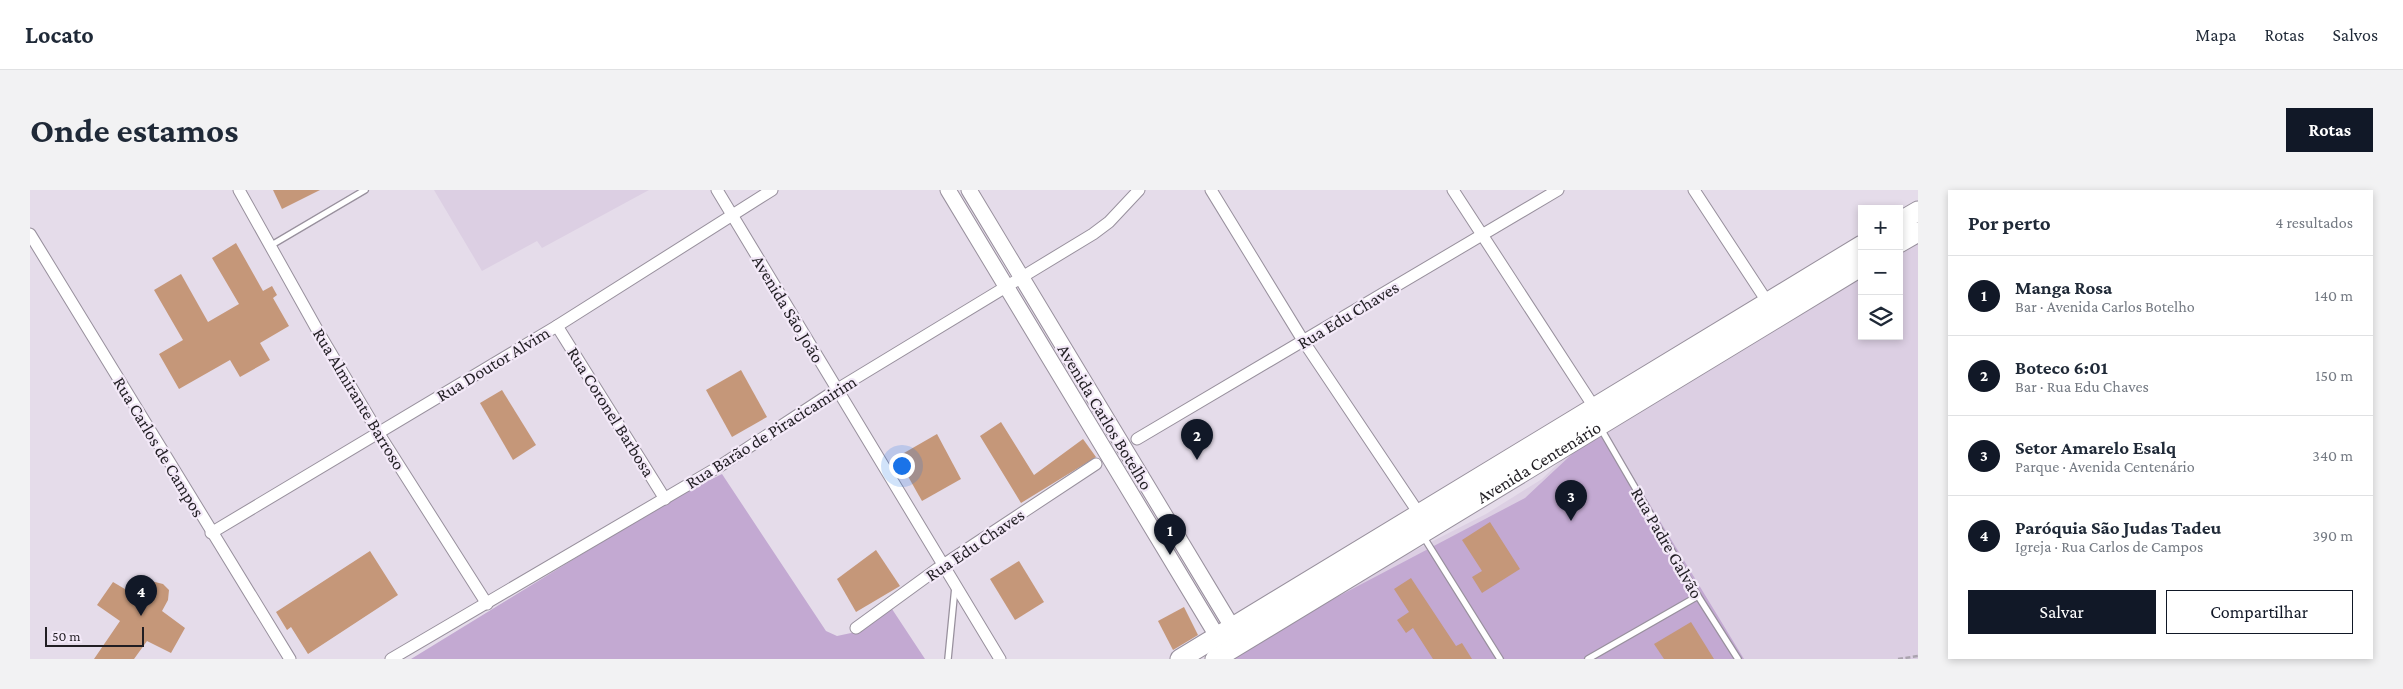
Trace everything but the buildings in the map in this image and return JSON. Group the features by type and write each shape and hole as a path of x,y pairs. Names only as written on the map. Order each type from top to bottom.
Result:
{"highway":[{"path":"1903,220 1918,211"},
{"path":"1903,241 1918,232"},
{"name":"Avenida Centenário","path":"1421,524 1594,406 1858,246"},
{"name":"Avenida Centenário","path":"1215,659 1230,636 1421,524 1599,425 1858,268"},
{"path":"1180,659 1230,636"}],"main road":[{"name":"Avenida Carlos Botelho","path":"948,190 1006,287 1230,636"},
{"name":"Avenida Carlos Botelho","path":"969,190 1230,636"}],"street":[{"name":"Rua Almirante Barroso","path":"239,190 379,434 487,604"},
{"name":"Avenida São João","path":"717,190 1000,659"},
{"name":"Rua Doutor Alvim","path":"210,533 379,434 557,326 772,190"},
{"name":"Rua Barão de Piracicamirim","path":"391,659 720,466 836,390 1093,234 1109,222 1139,190"},
{"path":"1211,190 1304,342 1421,524"},
{"path":"1453,190 1480,236 1594,406"},
{"name":"Rua Edu Chaves","path":"1137,440 1558,190"},
{"path":"1694,190 1778,318"},
{"name":"Rua Carlos de Campos","path":"30,234 210,533 290,659"},
{"name":"Rua Coronel Barbosa","path":"557,326 665,499"},
{"name":"Rua Edu Chaves","path":"856,628 943,565 1096,464"}],"lane":[{"path":"270,246 365,190"},
{"name":"Rua Padre Galvão","path":"1599,425 1698,596 1738,659"},
{"path":"1421,524 1500,659"},
{"path":"948,659 954,588 956,586"},
{"path":"1588,659 1698,596"}],"path":[{"path":"1898,659 1918,656"}],"shaded area":[{"path":"434,190 649,190 542,248 537,241 482,271"},
{"path":"1918,241 1918,659 1216,659 1286,616 1486,514 1542,479 1598,425 1858,276 1858,340 1903,340 1903,250"},
{"path":"1602,426 1744,659 1225,659 1259,638 1525,498"},
{"path":"722,474 826,631 837,636 851,633 892,609 925,659 411,659 675,497"}],"place":[{"name":"Boteco 6:01","path":"1197,460"},
{"name":"Setor Amarelo Esalq","path":"1571,521"},
{"name":"Manga Rosa","path":"1170,555"},
{"name":"Paróquia São Judas Tadeu","path":"141,616"}]}
